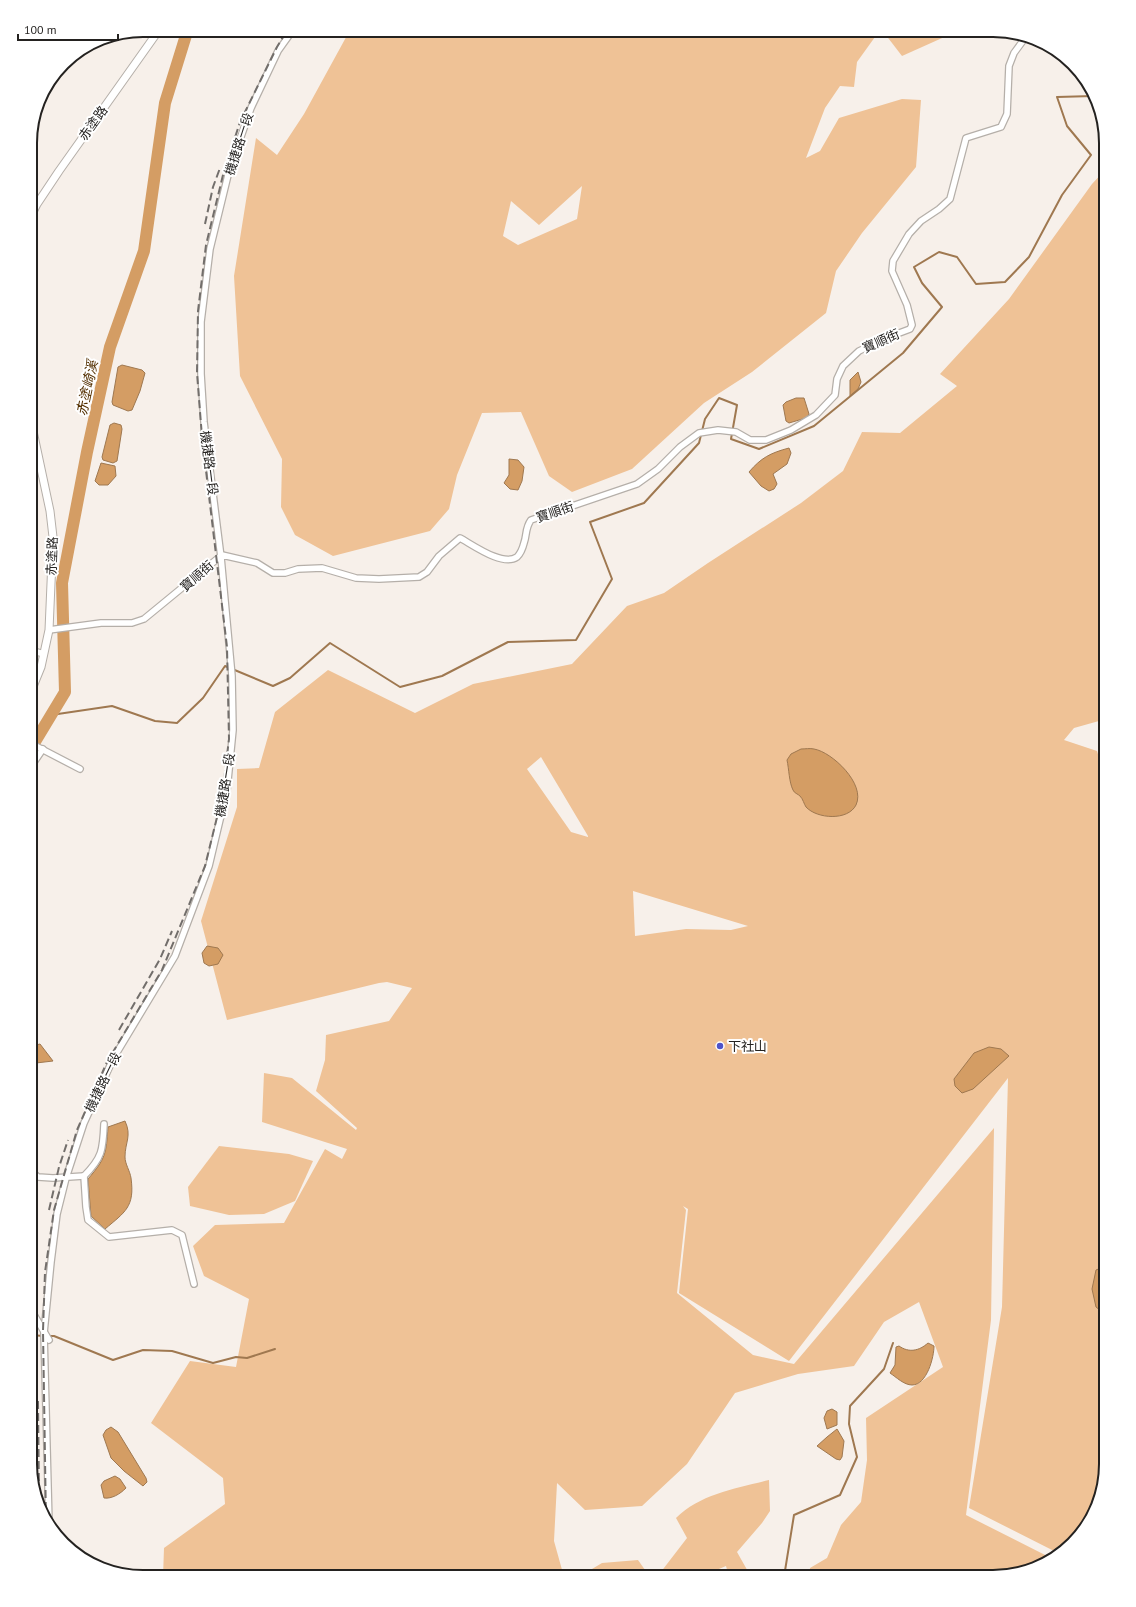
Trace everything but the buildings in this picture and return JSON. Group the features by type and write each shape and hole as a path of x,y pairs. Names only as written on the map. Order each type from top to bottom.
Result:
{"street":[{"name":"赤塗路","path":"37,204 58,171 154,37"},
{"name":"機捷路一段","path":"49,1512 46,1340 44,1333 52,1248 57,1214 66,1178 84,1123 109,1066 175,956 209,866 226,790 233,730 232,673 221,556 204,422 201,374 201,322 210,250 229,171 250,108 278,51 288,37"},
{"name":"寶順街","path":"52,629 101,623 132,623 144,619 188,585 222,555 257,563 273,573 285,573 298,569 322,568 356,578 379,579 419,577 427,572 440,556 460,538 497,558 509,560 518,556 524,543 527,525 531,520 636,484 658,469 680,447 699,433 718,430 736,432 750,440 766,440 791,430 816,415 835,395 837,379 843,366 859,351 886,338 910,329 912,325 907,305 892,271 893,261 909,234 921,221 939,209 950,199 966,138 1001,127 1007,114 1009,66 1014,53 1022,42"},
{"name":"赤塗路","path":"37,450 50,511 53,537 52,629 37,679"},
{"path":"37,652 44,654"},
{"path":"37,746 80,769"},
{"path":"37,755 41,748"},
{"path":"37,1175 66,1178 84,1176 96,1164 104,1146 104,1124"},
{"path":"84,1176 88,1220 109,1237 172,1230 182,1235 194,1284"},
{"path":"37,1320 44,1333"}],"shaded area":[{"path":"346,37 875,37 857,62 854,87 840,86 825,108 806,158 820,151 839,118 902,99 921,100 916,167 862,233 836,271 826,313 752,372 704,403 632,469 572,492 549,476 521,412 482,413 457,475 449,509 430,531 333,556 295,535 281,507 282,459 240,376 234,276 256,138 277,155 304,114","holes":["582,186 577,219 518,245 503,236 511,201 539,225"]},
{"path":"887,37 944,37 902,56"},
{"path":"1099,176 1099,721 1074,728 1064,740 1097,751 1099,757 1099,1464 1095,1491 1085,1517 1068,1539 1053,1551 969,1508 1002,1307 1008,1078 789,1361 679,1293 688,1209 683,1206 686,1210 677,1293 753,1355 794,1364 994,1128 991,1320 966,1515 1046,1556 1020,1566 993,1570 810,1570 810,1568 827,1558 841,1525 861,1502 867,1460 866,1418 943,1367 919,1302 884,1322 854,1366 798,1374 735,1393 687,1464 642,1506 585,1510 557,1483 554,1541 562,1570 163,1570 164,1548 225,1504 223,1478 151,1423 190,1361 236,1367 249,1299 204,1276 193,1246 215,1225 284,1223 325,1149 342,1159 347,1149 262,1122 264,1073 292,1078 356,1130 357,1128 316,1091 325,1060 326,1035 389,1021 412,988 387,982 379,983 227,1020 201,921 237,807 237,769 259,768 275,712 328,670 415,713 473,684 572,664 627,606 664,593 801,503 843,471 862,432 900,433 957,386 940,374 1009,299 1092,184","holes":["541,757 588,836 571,832 527,769","633,891 748,926 731,930 686,929 635,936"]},
{"path":"122,365 142,370 145,373 140,391 132,410 128,411 113,405 112,402 118,367"},
{"path":"858,372 861,382 858,389 850,396 850,380"},
{"path":"796,398 804,398 809,414 806,418 789,423 786,421 783,405 786,402"},
{"path":"114,423 121,425 122,429 117,461 113,463 103,460 102,457 110,425"},
{"path":"789,448 791,453 787,464 773,474 777,484 774,489 769,491 761,486 749,472 766,457"},
{"path":"509,459 518,460 524,467 522,481 518,490 510,489 504,483 509,475"},
{"path":"101,463 115,466 116,476 108,485 99,485 95,481"},
{"path":"801,749 821,751 838,762 846,770 856,788 858,797 856,805 852,810 840,816 825,816 817,814 806,807 801,797 794,792 787,760 791,754"},
{"path":"207,946 218,948 223,955 218,964 209,966 204,963 202,953"},
{"path":"40,1044 53,1061 37,1063 37,1045"},
{"path":"989,1047 1001,1049 1009,1056 973,1089 962,1093 955,1086 954,1079 974,1053"},
{"path":"125,1121 128,1135 125,1160 131,1178 132,1188 130,1202 123,1213 105,1229 91,1216 88,1179 102,1160 106,1150 108,1127"},
{"path":"219,1146 289,1154 313,1161 295,1201 264,1214 229,1215 190,1206 188,1187"},
{"path":"1099,1269 1099,1309 1096,1307 1092,1289 1096,1270"},
{"path":"928,1343 934,1346 931,1363 926,1376 917,1384 909,1385 890,1373 895,1365 896,1347 899,1346 906,1350 914,1350 921,1348"},
{"path":"832,1409 837,1412 837,1425 827,1429 824,1418 827,1411"},
{"path":"111,1427 118,1432 146,1478 147,1482 143,1486 124,1471 111,1458 103,1435 106,1430"},
{"path":"837,1429 844,1441 842,1457 840,1460 836,1459 817,1446"},
{"path":"115,1476 120,1479 126,1488 116,1496 104,1498 101,1485 104,1481"},
{"path":"769,1480 770,1511 762,1523 737,1552 747,1570 727,1570 726,1566 717,1570 662,1570 687,1538 676,1518 696,1503 732,1489"},
{"path":"638,1560 645,1570 590,1570 602,1563"}],"waterway":[{"name":"赤塗崎溪","path":"37,738 65,692 62,583 87,452 110,347 144,251 165,103 185,37"},
{"path":"51,715 112,706 155,721 177,723 203,698 225,666 273,686 290,678 330,643 400,687 442,676 508,642 576,640 612,579 590,522 644,503 699,443 705,419 719,398 737,405 731,439 759,449 814,426 903,353 942,307 922,283 914,267 939,252 957,257 976,284 1005,282 1029,257 1062,195 1091,155 1067,126 1057,97 1088,96"},
{"path":"37,1336 44,1336"},
{"path":"48,1336 54,1336 113,1360 143,1350 172,1351 213,1363 236,1357 247,1358 275,1349"},
{"path":"785,1570 794,1515 840,1495 857,1457 849,1424 850,1406 884,1369 893,1343"}],"railway":[{"path":"46,1506 43,1331 45,1272 54,1210 77,1130 107,1062 162,970 205,866 222,797 229,739 227,647 202,437 197,373 198,311 206,245 223,175 240,122 283,37"},
{"path":"205,224 213,187 220,168"},
{"path":"119,1030 160,959 172,931"},
{"path":"49,1210 59,1167 68,1140"},
{"path":"38,1401 39,1482"}],"place":[{"name":"下社山","path":"720,1046"}]}
